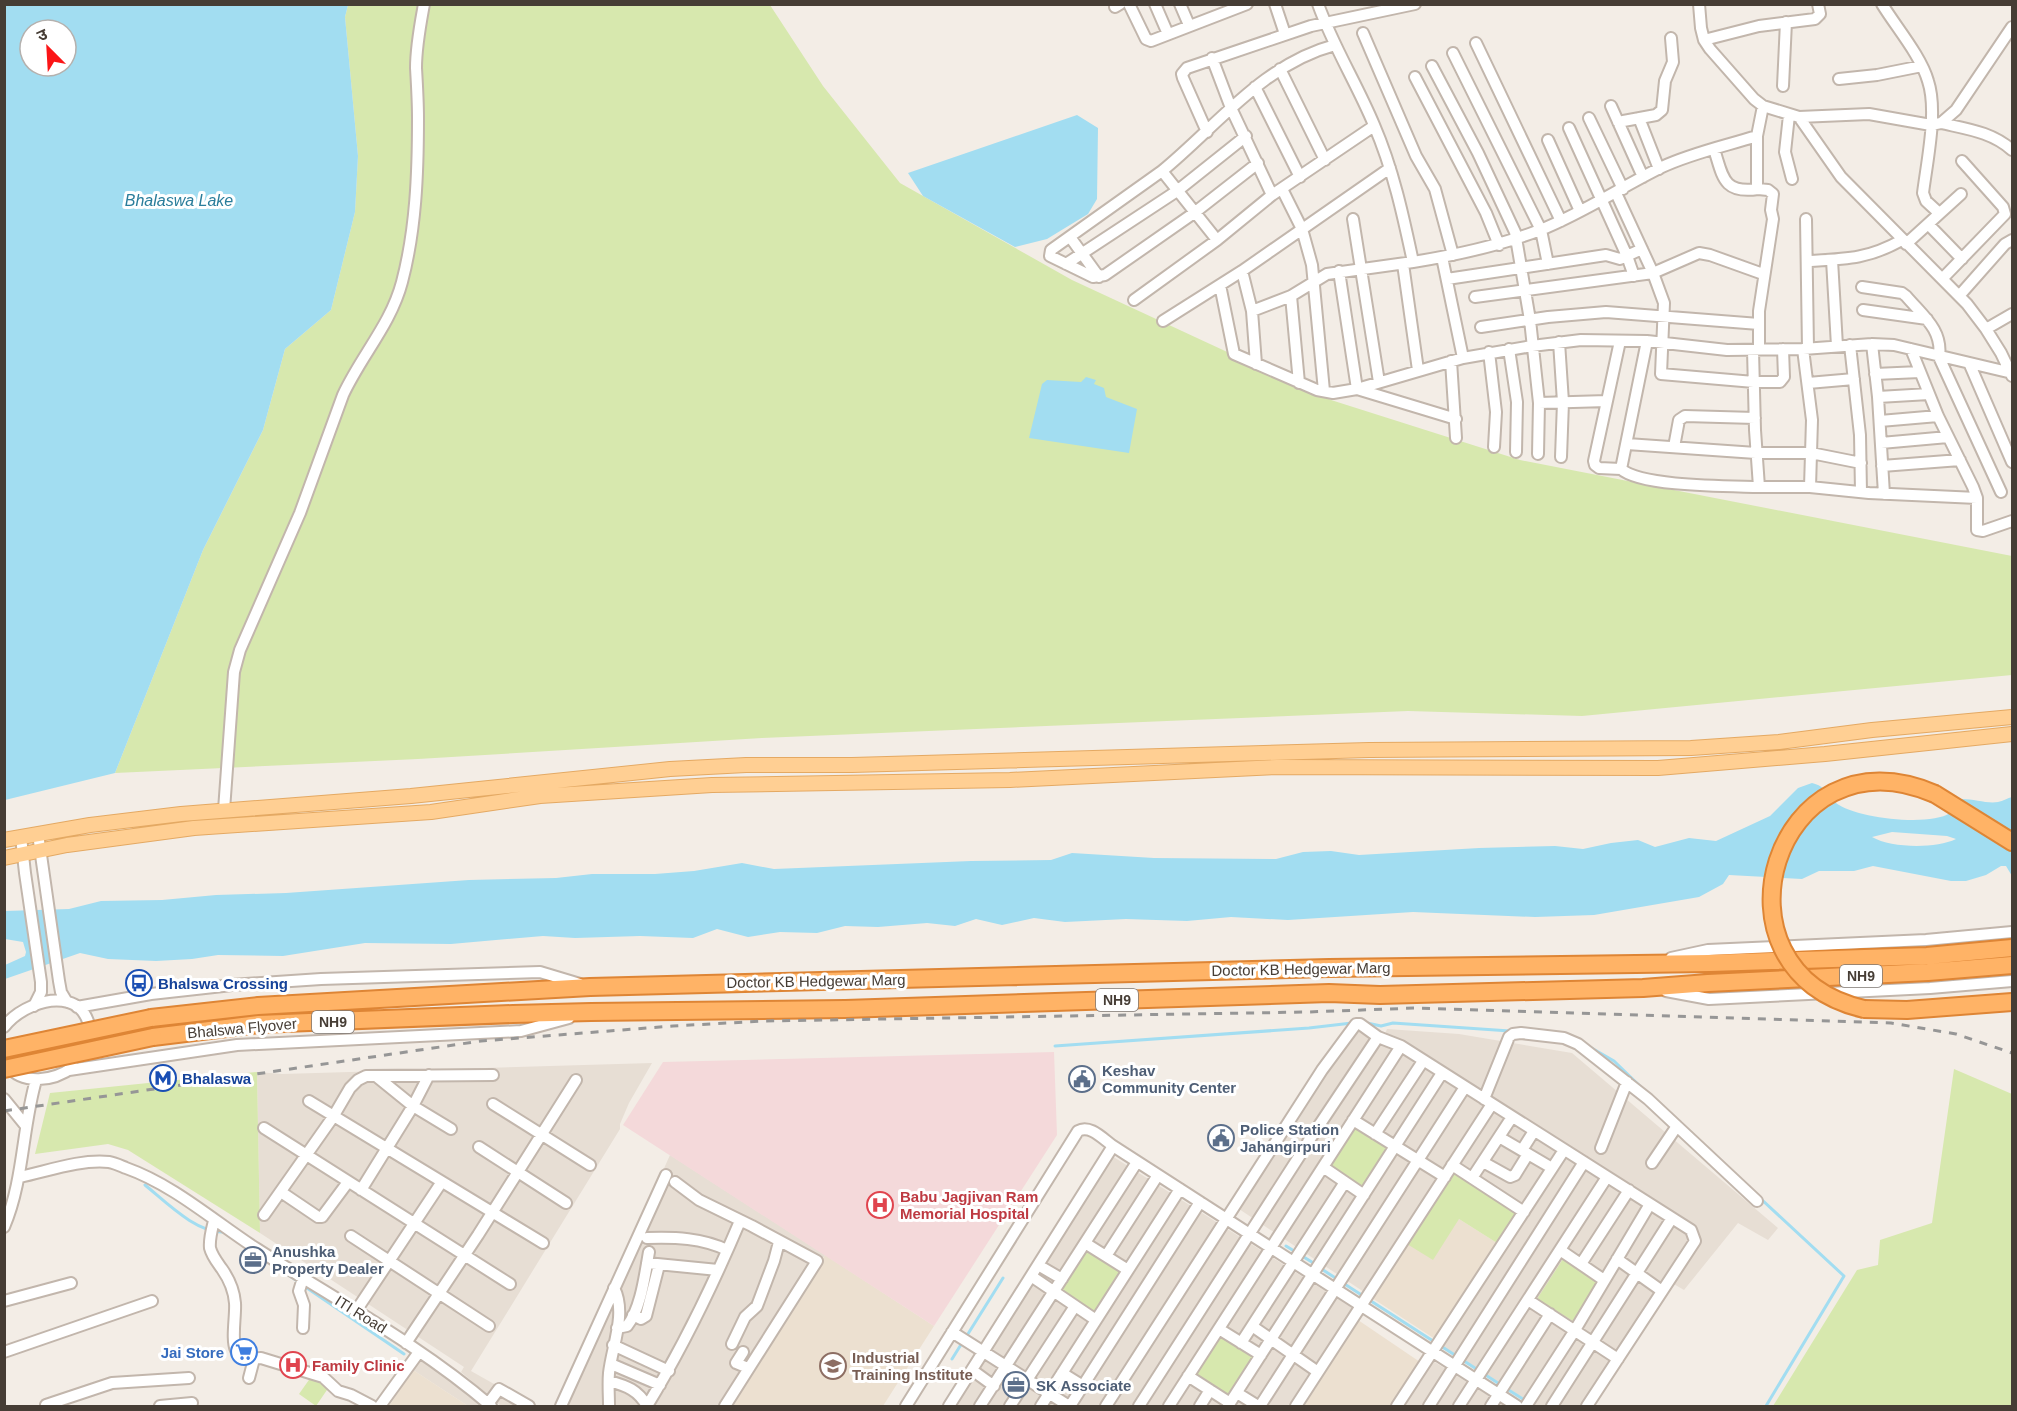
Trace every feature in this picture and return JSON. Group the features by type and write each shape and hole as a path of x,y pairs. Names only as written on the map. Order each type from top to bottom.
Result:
{"highway":[{"path":"2013,842 1949,801 1917,786 1897,782 1856,784 1820,801 1796,823 1778,858 1773,873 1771,897 1778,936 1788,957 1806,980 1836,1000 1864,1009 1886,1011 2013,1002"},
{"name":"Doctor KB Hedgewar Marg","path":"590,987 1329,968 1710,963 1927,956 2013,948"},
{"name":"Doctor KB Hedgewar Marg","path":"591,1012 845,1009 1329,993 1380,995 1643,988 2013,965"},
{"name":"Bhalswa Flyover","path":"4,1049 151,1018 258,1006 590,987"},
{"name":"Bhalswa Flyover","path":"11,1072 153,1037 259,1024 591,1012"}],"main road":[{"path":"4,840 90,825 224,810 411,796 659,770 746,765 852,765 1369,750 1691,748 1779,742 1872,730 2013,717"},
{"path":"4,858 40,850 194,828 413,813 540,796 712,785 1010,780 1277,767 1658,768 1825,754 2013,734"},
{"path":"411,796 413,813"}],"street":[{"path":"224,810 234,672 240,650 300,513 343,395 351,377 385,322 402,281 416,192 418,96 416,67 418,36 424,4"},
{"path":"1129,4 1148,41 1212,16 1222,9 1247,4"},
{"path":"1155,4 1168,34"},
{"path":"1180,4 1189,25"},
{"path":"1207,4 1212,16"},
{"path":"1275,4 1285,34"},
{"path":"1318,4 1374,126 1390,168 1408,263 1418,370"},
{"path":"1258,163 1194,213 1099,277 1093,277 1050,256 1049,253 1070,237 1162,171 1231,108 1280,69 1331,35 1376,9 1415,4"},
{"path":"1699,4 1704,40 1754,99 1763,106 1794,116 1869,114 1983,132 2013,150"},
{"path":"1704,40 1786,22 1815,19 1820,14 1818,4"},
{"path":"1882,4 1922,66 1929,82 1936,124 1923,193 1926,201 1939,213"},
{"path":"1783,86 1786,22"},
{"path":"1936,124 1956,110 2013,27"},
{"path":"1363,33 1416,156 1435,189 1448,256 1447,279 1463,358"},
{"path":"1207,132 1182,74 1187,68 1285,34 1331,35"},
{"path":"1618,122 1656,115 1662,110 1665,81 1673,62 1671,38"},
{"path":"1476,43 1561,220"},
{"path":"1453,52 1541,230 1548,264"},
{"path":"1212,58 1231,108 1272,195"},
{"path":"1432,66 1502,201 1516,238 1530,320 1539,403 1538,454"},
{"path":"1839,78 1877,75 1922,66"},
{"path":"1280,69 1325,160"},
{"path":"1415,77 1486,213 1499,245"},
{"path":"1256,87 1300,177"},
{"path":"1611,106 1643,177"},
{"path":"1758,189 1757,136 1763,106"},
{"path":"1792,179 1785,152 1794,116"},
{"path":"1794,116 1841,177 1959,296 1986,329 2012,375"},
{"path":"1589,118 1664,303 1664,343 1660,372 1664,375 1775,382 1783,380 1783,349"},
{"path":"1639,118 1659,169"},
{"path":"1134,300 1216,240 1272,195 1374,126"},
{"path":"1569,128 1634,276"},
{"path":"1066,264 1177,191 1246,136"},
{"path":"1252,311 1291,296 1315,280 1339,271 1408,263 1499,245 1541,230 1687,157 1757,136"},
{"path":"1548,140 1580,211"},
{"path":"1714,149 1722,175 1730,187 1738,190 1768,190 1773,194 1771,210 1773,219 1763,274 1754,382 1759,487"},
{"path":"1943,278 2005,214 2003,207 1962,161"},
{"path":"1163,321 1242,272 1390,168"},
{"path":"1162,171 1216,240"},
{"path":"1282,189 1302,229 1315,280 1324,391"},
{"path":"1808,261 1868,256 1904,242 1961,194"},
{"path":"1353,219 1379,382"},
{"path":"1806,219 1808,261 1806,348 1812,420 1810,487"},
{"path":"1928,224 1962,259"},
{"path":"1070,237 1099,277"},
{"path":"1959,296 2005,244 2013,240"},
{"path":"1447,279 1606,255 1620,259 1642,249"},
{"path":"1475,297 1653,273 1699,253 1763,274"},
{"path":"1832,260 1837,346"},
{"path":"1339,271 1357,389"},
{"path":"1242,272 1252,311 1256,364"},
{"path":"1220,285 1232,352 1299,383 1332,393 1357,389 1418,370 1490,352 1559,342 1620,340 1727,350 1894,345 2012,375"},
{"path":"1862,287 1902,293 1939,337 1940,357 2001,492"},
{"path":"1291,296 1299,383"},
{"path":"1863,310 1927,320"},
{"path":"1481,327 1606,312 1759,324"},
{"path":"1986,329 2013,314"},
{"path":"1620,340 1595,465 1599,468 1621,468 1640,477 1670,484 1810,487 1884,494 1977,498"},
{"path":"1621,468 1647,341"},
{"path":"1559,342 1563,402 1561,458"},
{"path":"1872,344 1880,421 1884,494"},
{"path":"1850,345 1860,435 1861,492"},
{"path":"1509,349 1517,402 1516,452"},
{"path":"1911,349 1938,416 1977,498 1977,530 1983,531 2013,521"},
{"path":"1490,352 1496,412 1494,447"},
{"path":"1451,361 1456,438"},
{"path":"1970,364 2013,462"},
{"path":"1875,374 1920,372"},
{"path":"1808,383 1854,379"},
{"path":"1357,389 1456,419"},
{"path":"1878,397 1929,394"},
{"path":"1539,403 1607,401"},
{"path":"1674,447 1679,420 1685,416 1755,418"},
{"path":"1880,421 1938,416"},
{"path":"1881,443 1948,437"},
{"path":"1627,444 1756,453 1811,453 1861,463"},
{"path":"1882,466 1960,460"},
{"path":"38,834 61,992 88,1022 91,1041 83,1058 69,1070"},
{"path":"21,837 24,873 41,982 41,992 34,1006"},
{"path":"1638,964 1708,950 1926,940 2013,932"},
{"path":"4,1018 45,1003 72,1004 151,994 321,979 540,972 590,987"},
{"path":"1643,988 1709,999 1929,988 2013,981"},
{"path":"4,1063 11,1072 36,1080 69,1070 237,1045 521,1031 591,1012"},
{"path":"4,1027 16,1015"},
{"path":"1106,1407 1322,1070 1353,1026 1360,1024 1378,1036 1401,1046 1692,1230 1695,1241 1587,1407"},
{"path":"1296,1407 1445,1177 1488,1102 1509,1037 1516,1033 1564,1038 1578,1044 1627,1082 1757,1201"},
{"path":"1139,1407 1378,1036"},
{"path":"1169,1407 1401,1046"},
{"path":"1375,1134 1423,1061"},
{"path":"4,1079 11,1072"},
{"path":"1188,1376 1229,1405 1442,1072"},
{"path":"361,1190 387,1150 429,1075"},
{"path":"264,1215 333,1117 350,1088 358,1080 366,1076 493,1075"},
{"path":"376,1076 413,1106 451,1129"},
{"path":"4,1227 20,1177 29,1104 36,1080"},
{"path":"406,1343 576,1080"},
{"path":"1601,1148 1627,1082"},
{"path":"1237,1393 1259,1407 1466,1087"},
{"path":"4,1099 26,1126"},
{"path":"309,1101 543,1243"},
{"path":"493,1104 590,1165"},
{"path":"1472,1178 1512,1117"},
{"path":"1353,1120 1445,1177"},
{"path":"1652,1163 1677,1126"},
{"path":"264,1128 510,1284"},
{"path":"906,1407 1082,1128 1088,1128 1517,1407"},
{"path":"1483,1162 1509,1177 1515,1174 1534,1131"},
{"path":"1499,1137 1552,1168"},
{"path":"949,1407 1113,1146"},
{"path":"478,1147 566,1203"},
{"path":"1397,1407 1564,1150"},
{"name":"ITI Road","path":"20,1177 85,1163 110,1162 137,1172 171,1190 406,1343 453,1375 490,1405"},
{"path":"980,1407 1137,1162"},
{"path":"1429,1407 1584,1162"},
{"path":"1452,1165 1524,1212"},
{"path":"1323,1167 1364,1195"},
{"path":"1106,1257 1158,1175"},
{"path":"1459,1407 1607,1177"},
{"path":"561,1407 615,1288 670,1178 699,1200 817,1261 725,1407"},
{"path":"281,1192 322,1218 348,1182"},
{"path":"1241,1342 1345,1182"},
{"path":"356,1311 441,1183"},
{"path":"1041,1407 1180,1189"},
{"path":"1581,1264 1629,1190"},
{"path":"952,1332 1070,1407 1200,1202"},
{"path":"1526,1407 1650,1204"},
{"path":"1552,1407 1672,1218"},
{"path":"647,1407 669,1371 700,1311 740,1221"},
{"path":"220,1224 210,1246 211,1252 234,1293 235,1346 238,1352 243,1357 261,1358 323,1377 338,1390"},
{"path":"351,1236 489,1326"},
{"path":"647,1238 672,1237 704,1242 727,1250"},
{"path":"732,1344 745,1317 757,1306 779,1242"},
{"path":"1085,1243 1128,1270"},
{"path":"1560,1250 1604,1280"},
{"path":"617,1328 627,1326 633,1315 648,1258 659,1266 718,1269"},
{"path":"1617,1259 1662,1291"},
{"path":"1038,1264 1062,1279"},
{"path":"633,1315 643,1320 646,1316 659,1266"},
{"path":"1031,1276 1096,1320"},
{"path":"303,1278 299,1291 304,1305 303,1328"},
{"path":"4,1301 71,1282"},
{"path":"609,1407 610,1364 620,1302 615,1288"},
{"path":"1528,1300 1618,1359"},
{"path":"4,1352 152,1301"},
{"path":"1010,1407 1075,1306"},
{"path":"1491,1407 1550,1314"},
{"path":"1252,1326 1318,1372"},
{"path":"1219,1329 1261,1355"},
{"path":"613,1346 669,1371"},
{"path":"380,1407 419,1352"},
{"path":"743,1352 736,1363 748,1368"},
{"path":"249,1378 254,1359"},
{"path":"610,1364 660,1385"},
{"path":"972,1370 994,1386"},
{"path":"1062,1373 1083,1386"},
{"path":"46,1405 112,1383 189,1378"},
{"path":"609,1381 631,1387 643,1399 647,1407"},
{"path":"324,1389 338,1390 372,1407"},
{"path":"490,1405 499,1389 529,1407"},
{"path":"1200,1407 1210,1390"},
{"path":"160,1407 192,1403"}],"shaded area":[{"path":"1357,1025 1692,1233 1580,1406 1536,1406 1443,1347 1530,1212 1449,1159 1364,1292 1236,1207"},
{"path":"1387,1029 1459,1034 1572,1053 1778,1228 1768,1240 1738,1223 1684,1290 1672,1283 1698,1241 1698,1233 1385,1034"},
{"name":"Babu Jagjivan Ram Memorial Hospital","path":"1054,1052 1057,1135 934,1326 623,1125 663,1062"},
{"path":"652,1063 629,1103 620,1129 471,1371 533,1406 501,1406 461,1372 464,1367 260,1233 257,1072 282,1074"},
{"path":"670,1155 825,1255 733,1406 558,1406"},
{"path":"1112,1156 1352,1308 1288,1406 1079,1406 988,1350"},
{"path":"1459,1219 1497,1243 1435,1339 1372,1298 1407,1244"},
{"name":"Industrial Training Institute","path":"825,1255 934,1326 883,1406 733,1406"},
{"path":"1358,1320 1420,1362 1392,1406 1304,1406"},
{"path":"984,1358 1061,1406 953,1406"},
{"path":"420,1360 438,1370 484,1406 468,1406 413,1370"},
{"path":"1433,1361 1505,1406 1404,1406"},
{"path":"413,1370 468,1406 389,1406"}],"green space":[{"path":"348,5 770,5 823,86 900,183 1072,280 1331,400 1520,460 2012,556 2012,675 1582,716 1408,711 762,738 418,759 115,773 203,550 263,430 285,349 331,310 355,212 358,156 345,17"},
{"path":"1954,1069 2012,1094 2012,1406 1773,1406 1857,1270 1878,1265 1880,1240 1932,1223"},
{"path":"257,1072 260,1233 128,1150 108,1144 35,1154 50,1093"},
{"path":"1354,1126 1390,1148 1364,1188 1329,1166"},
{"path":"1453,1173 1516,1213 1497,1243 1459,1219 1433,1260 1407,1244"},
{"path":"1087,1249 1122,1272 1096,1312 1061,1290"},
{"path":"1563,1259 1598,1281 1573,1321 1537,1299"},
{"path":"1220,1335 1256,1357 1230,1398 1195,1375"},
{"path":"311,1377 329,1387 316,1406 299,1394"}],"water":[{"name":"Bhalaswa Lake","path":"5,4 348,5 345,17 358,156 355,212 331,310 285,349 263,430 203,550 115,773 5,800"},
{"path":"1077,115 1098,128 1097,199 1088,214 1047,239 1015,247 923,196 908,173"},
{"path":"1086,377 1096,380 1094,384 1104,388 1106,397 1137,409 1129,453 1029,438 1042,384 1047,380 1081,382"},
{"path":"1812,783 1820,786 1836,803 1845,808 1875,816 1910,820 1940,817 1950,813 1962,799 2000,802 2012,797 2012,876 2006,866 1966,881 1951,881 1873,866 1854,871 1819,871 1802,879 1729,875 1723,884 1699,897 1594,915 1535,917 1413,912 1288,920 1231,917 1187,921 1126,919 1065,922 1034,918 1002,925 976,919 955,926 927,923 878,927 845,926 817,933 780,932 748,937 717,929 693,938 543,936 451,944 365,943 283,956 218,955 156,961 108,959 80,953 5,979 5,965 25,956 26,952 23,942 5,939 5,911 69,909 101,901 286,893 469,880 556,878 592,874 655,874 694,871 742,863 774,869 1051,860 1072,853 1154,858 1276,859 1303,852 1331,851 1359,855 1479,848 1555,846 1583,849 1638,840 1655,847 1689,838 1716,841 1770,816 1798,788","holes":["1892,832 1947,836 1956,839 1925,846 1901,845 1872,837"]}],"waterway":[{"path":"1055,1046 1352,1023"},
{"path":"1367,1023 1381,1026 1393,1023 1510,1031"},
{"path":"1588,1046 1614,1061 1646,1092"},
{"path":"145,1185 182,1216 204,1228 225,1232"},
{"path":"1761,1199 1844,1276 1766,1406"},
{"path":"1286,1246 1315,1264"},
{"path":"1320,1268 1337,1279"},
{"path":"285,1273 299,1282"},
{"path":"966,1337 1003,1278"},
{"path":"1343,1283 1478,1370"},
{"path":"304,1286 404,1354"},
{"path":"952,1359 962,1343"},
{"path":"1484,1374 1501,1385"},
{"path":"1507,1389 1534,1406"}],"railway":[{"path":"4,1111 481,1041 764,1021 1308,1012 1415,1008 1891,1023 1956,1034 2012,1053"}],"place":[{"name":"Bhalswa Crossing","path":"139,983"},
{"name":"Bhalaswa","path":"163,1078"},
{"name":"Keshav Community Center","path":"1082,1079"},
{"name":"Police Station Jahangirpuri","path":"1221,1138"},
{"name":"Babu Jagjivan Ram Memorial Hospital","path":"880,1205"},
{"name":"Anushka Property Dealer","path":"253,1260"},
{"name":"Jai Store","path":"244,1352"},
{"name":"Family Clinic","path":"293,1365"},
{"name":"Industrial Training Institute","path":"833,1366"},
{"name":"SK Associate","path":"1016,1385"}]}
